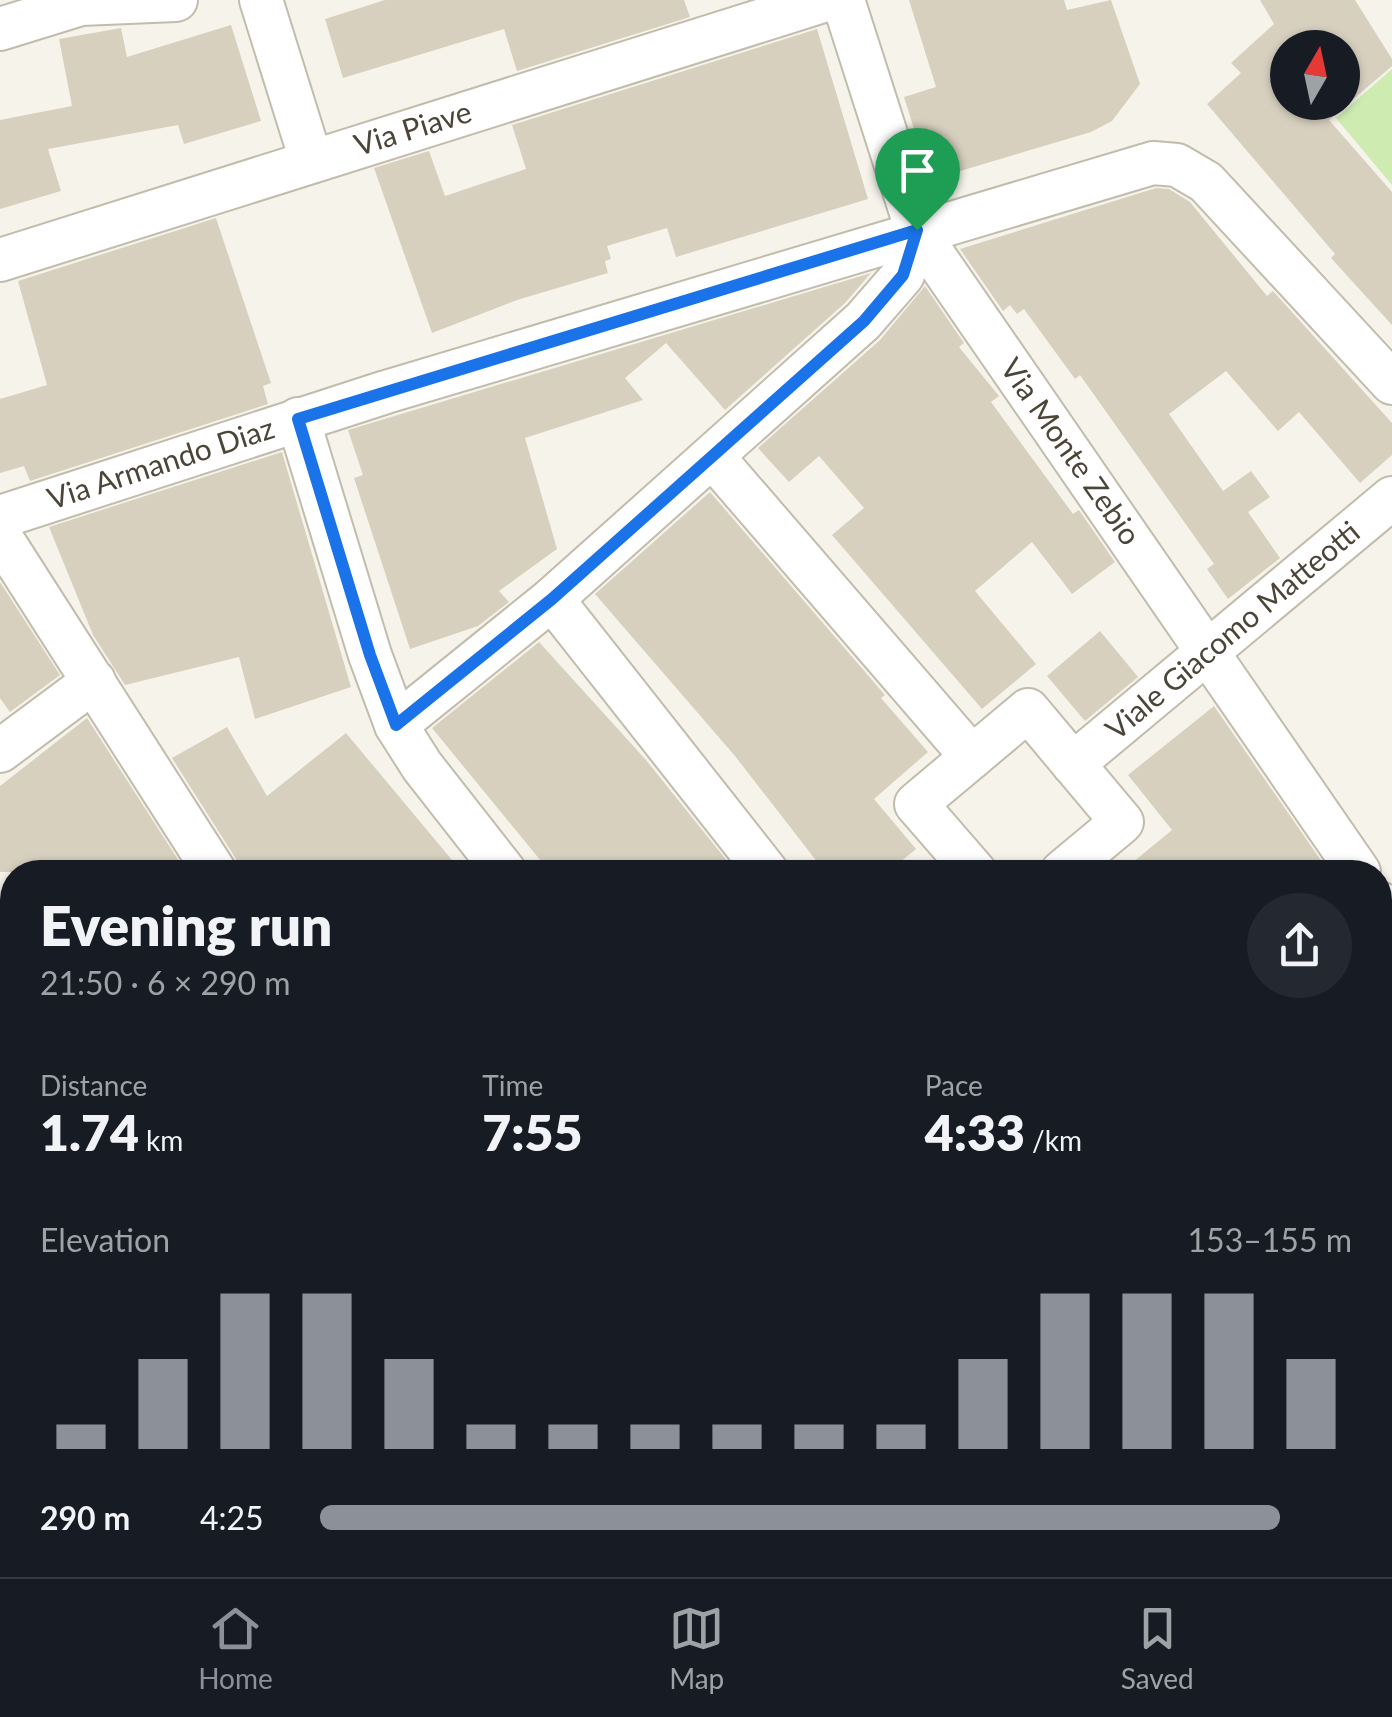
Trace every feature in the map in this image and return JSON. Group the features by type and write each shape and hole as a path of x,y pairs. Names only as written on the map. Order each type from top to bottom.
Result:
{"street":[{"path":"0,30 80,2 176,0"},
{"path":"261,0 311,160"},
{"name":"Via Piave","path":"0,260 826,0"},
{"name":"Via Monte Zebio","path":"844,0 917,230 1351,860"},
{"name":"Via Armando Diaz","path":"0,517 298,419 1142,164 1177,165 1206,182 1392,384"},
{"path":"396,725 552,599 886,298 910,260 917,230"},
{"path":"298,419 370,655 396,725 422,766 496,860"},
{"path":"713,457 972,757"},
{"name":"Viale Giacomo Matteotti","path":"1073,764 1392,498"},
{"path":"0,536 208,860"},
{"path":"552,599 758,860"},
{"path":"0,751 94,681"},
{"path":"951,860 916,804 1028,710 1122,822 1083,860"}],"green space":[{"path":"1392,69 1392,185 1338,120 1360,120 1360,97"}],"building":[{"path":"385,0 684,0 690,17 517,71 504,29 343,78 325,19"},
{"path":"909,0 1064,0 1067,10 1111,0 1140,84 1112,121 1091,132 930,180 904,97 936,87"},
{"path":"1260,0 1355,0 1392,59 1392,66 1360,93 1360,30 1270,30 1270,120 1329,120 1392,192 1392,325 1331,258 1335,254 1207,104 1241,73 1231,63 1274,24"},
{"path":"231,25 261,121 184,144 178,125 48,149 61,191 0,209 0,120 72,106 59,39 121,28 127,57"},
{"path":"817,29 868,199 676,257 667,228 607,246 611,259 605,261 608,273 517,300 432,333 374,168 429,151 445,196 526,169 512,125"},
{"path":"1156,188 1169,189 1190,202 1267,296 1273,291 1392,423 1392,455 1360,483 1299,412 1278,431 1226,371 1169,414 1223,491 1251,471 1270,497 1248,512 1280,558 1228,599 1207,569 1214,564 1080,375 1075,379 1024,309 1017,314 1010,305 1003,311 960,249"},
{"path":"216,218 271,383 263,386 268,404 30,481 24,466 0,473 0,399 47,385 18,281"},
{"path":"871,273 845,303 725,410 666,343 625,378 643,400 525,438 557,549 499,591 509,602 478,626 410,649 354,478 363,475 348,430"},
{"path":"925,286 964,343 959,347 999,396 991,402 1073,514 1079,510 1115,562 1072,594 1032,542 975,591 1036,664 982,709 832,535 864,508 819,456 789,482 758,448 880,340"},
{"path":"282,452 351,687 255,719 239,657 125,685 93,635 49,527"},
{"path":"710,492 885,695 881,698 928,752 874,799 916,849 903,860 816,860 735,756 595,594"},
{"path":"0,582 60,675 10,712 0,698"},
{"path":"1100,631 1138,677 1085,721 1047,676"},
{"path":"539,642 646,760 726,860 540,860 432,728"},
{"path":"1214,706 1321,860 1136,860 1172,830 1128,775"},
{"path":"87,718 178,860 0,860 0,786"},
{"path":"227,727 267,796 346,733 452,860 236,860 172,758"}],"route":[{"path":"917,230 903,275 864,321 552,599 396,725 376,676 298,419 917,230"}]}
